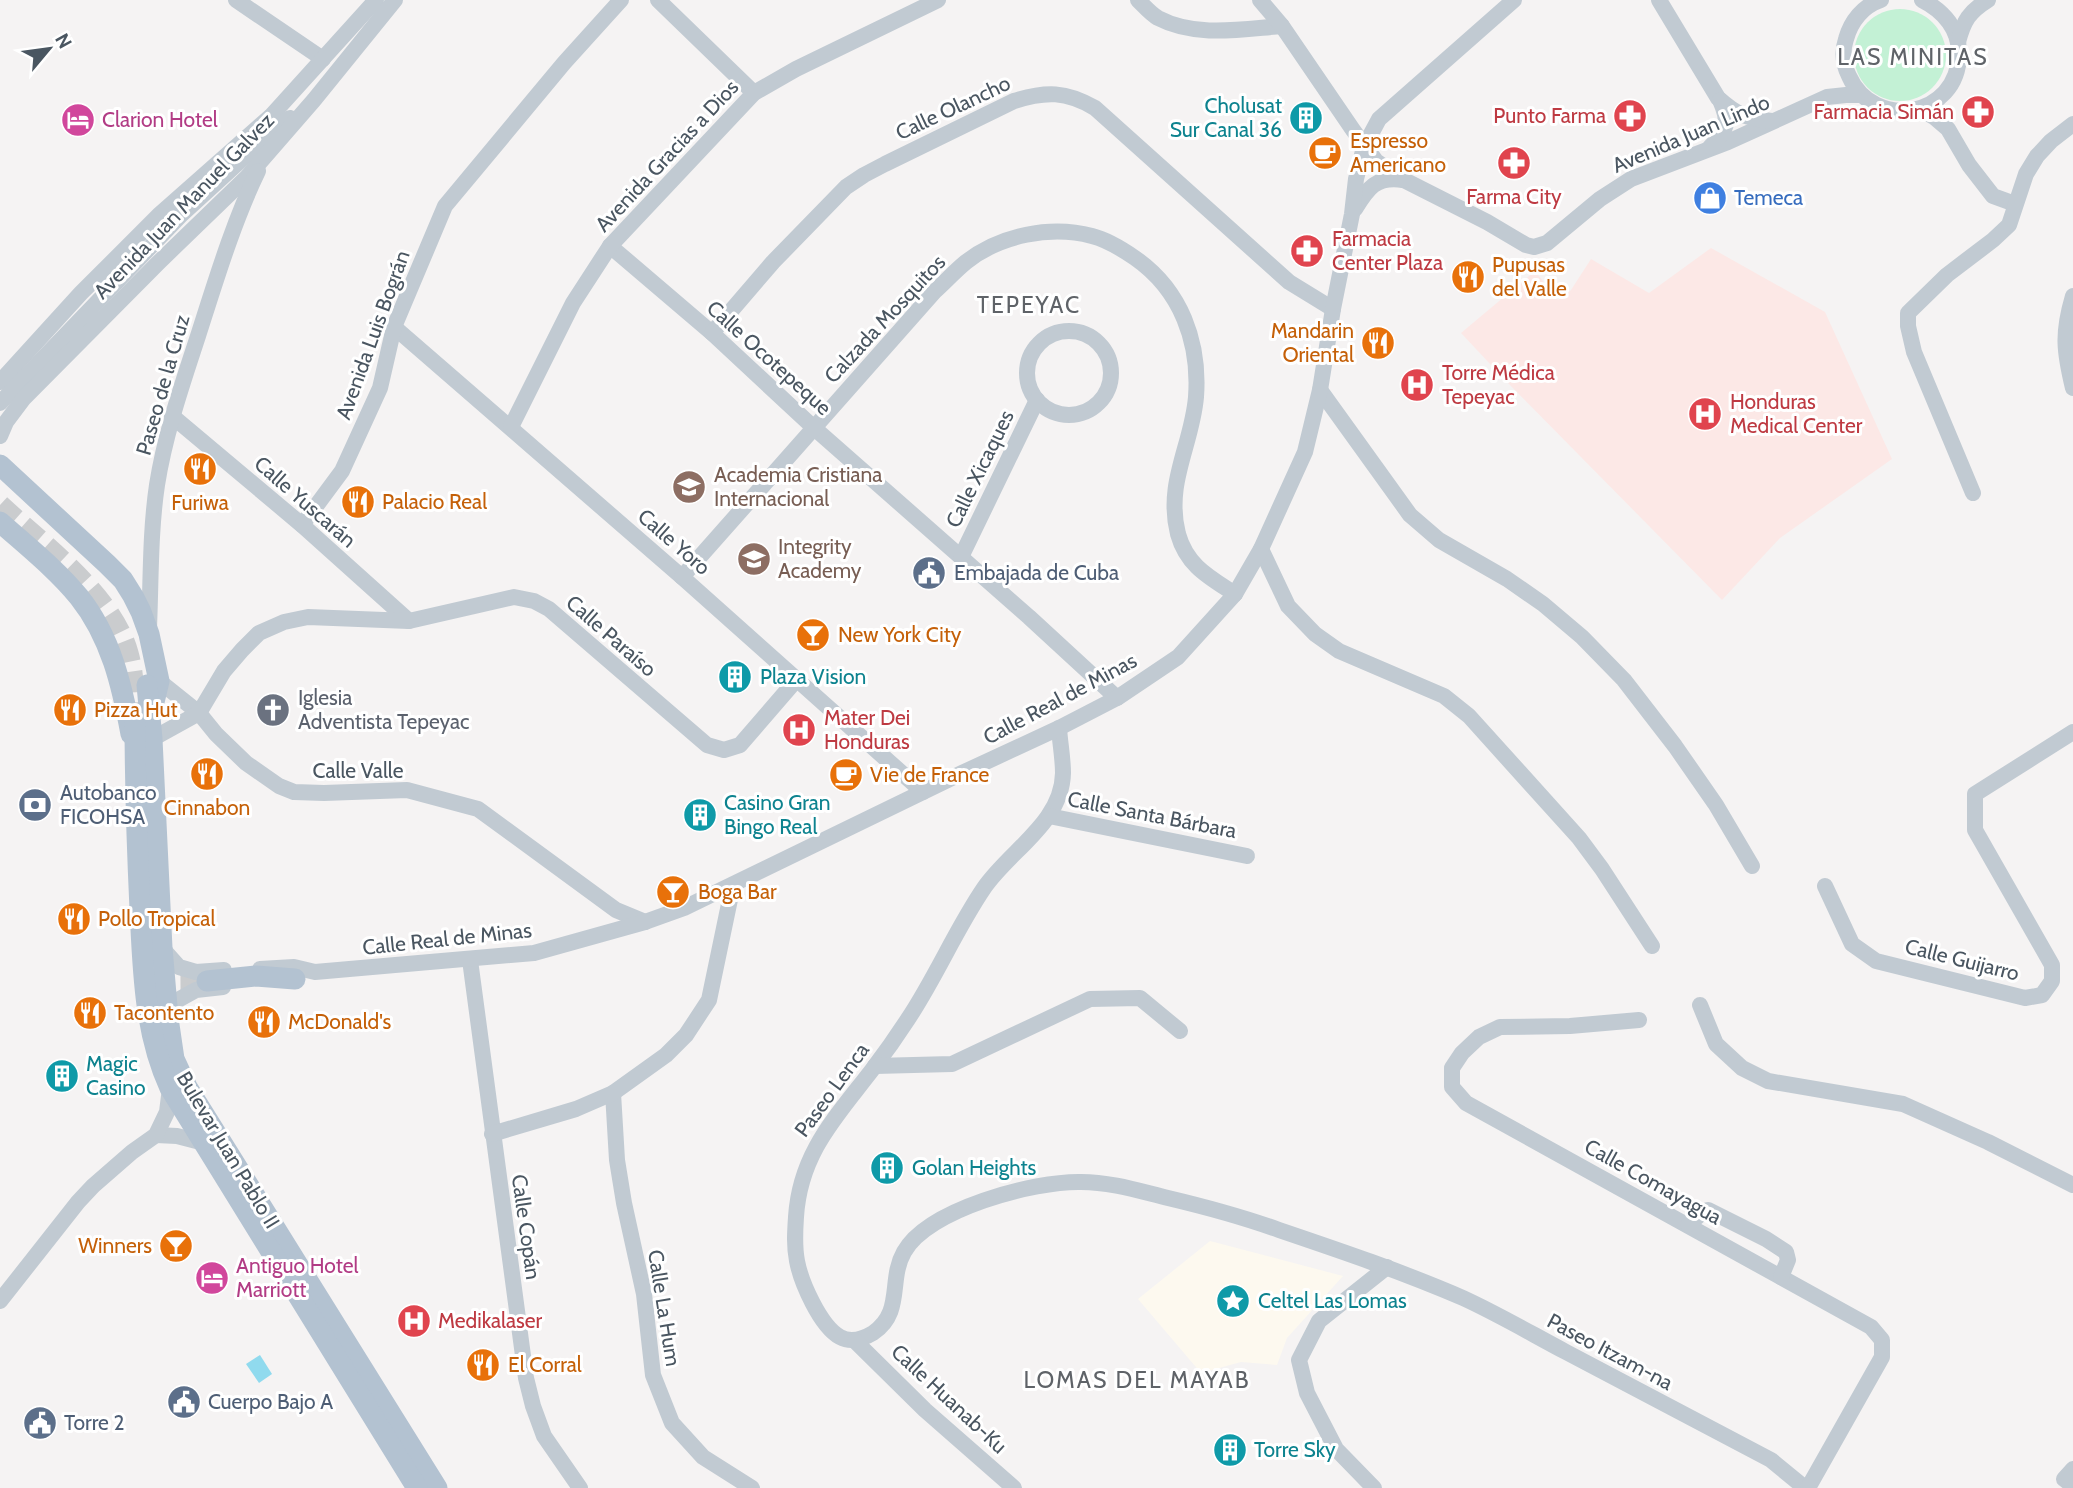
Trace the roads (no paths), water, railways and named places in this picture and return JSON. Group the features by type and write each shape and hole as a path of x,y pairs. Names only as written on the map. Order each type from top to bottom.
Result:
{"main road":[{"path":"0,465 123,580 141,612 149,634 153,683 143,717"},
{"path":"0,522 59,575 80,599 99,628 122,687 135,755"},
{"name":"Bulevar Juan Pablo II","path":"143,717 135,755 143,978 160,1067 170,1088 417,1488"},
{"name":"Bulevar Juan Pablo II","path":"143,717 152,739 156,944 174,1059 187,1087 437,1488"},
{"path":"136,816 146,834 156,944"},
{"path":"206,981 305,975"}],"street":[{"path":"236,0 323,59"},
{"name":"Avenida Juan Manuel Galvez","path":"0,382 81,293 160,214 271,116 376,0"},
{"name":"Avenida Juan Manuel Galvez","path":"0,436 6,422 24,398 247,177 395,0"},
{"name":"Avenida Luis Bográn","path":"302,525 342,471 361,431 380,388 394,327 445,206 564,63 621,0"},
{"path":"658,0 754,93"},
{"name":"Avenida Gracias a Dios","path":"511,427 573,303 610,246 754,93 796,69 938,0"},
{"path":"1138,0 1156,17 1181,28 1215,31 1282,26"},
{"name":"Avenida Juan Lindo","path":"1260,0 1282,26 1364,147 1382,166 1534,247 1547,243 1600,199 1631,179 1706,151 1827,97 1861,95"},
{"name":"Calle Real de Minas","path":"168,1018 176,1001 195,990 305,975 534,953 645,922 684,908 1059,728 1117,698 1178,657 1235,594 1261,549 1306,452 1320,390 1356,179 1364,147 1380,119 1514,0"},
{"path":"1659,0 1726,114 1727,124 1721,136 1706,151"},
{"path":"1854,0 1855,19"},
{"path":"1877,0 1855,19 1844,43 1846,70 1852,84 1874,105 1905,112 1920,109 1935,101 1948,89"},
{"path":"1922,0 1937,9 1950,24 1958,42"},
{"path":"1937,9 1957,13 1982,4"},
{"path":"1948,129 1944,108 1948,89 1958,66 1958,42 1963,23 1982,4"},
{"path":"1827,97 1838,86 1846,70"},
{"path":"274,130 299,86"},
{"name":"Calle Olancho","path":"712,333 773,262 846,187 864,174 1014,101 1035,94 1077,98 1095,108 1267,264 1289,282 1333,309"},
{"path":"1718,97 1746,118 1775,121"},
{"path":"0,403 182,214 274,130 314,100"},
{"path":"1920,109 1948,129 1969,165 1993,196 2015,204"},
{"path":"1973,493 1914,352 1908,313 1947,275 2009,225 2026,174 2037,156 2073,124"},
{"name":"Paseo de la Cruz","path":"149,634 154,512 172,416 245,199 265,157"},
{"path":"1352,214 1365,193 1377,182 1391,178 1404,180"},
{"name":"Calzada Mosquitos","path":"682,577 935,291 967,261 993,246 1038,233 1078,232 1101,238 1142,263 1161,280 1176,299 1187,321 1193,347 1196,399 1177,480 1174,508 1178,534 1186,555 1199,571 1235,594"},
{"name":"Calle Ocotepeque","path":"610,246 712,333 1117,698"},
{"path":"2073,296 2064,333 2065,354 2073,388"},
{"name":"Calle Yoro","path":"394,327 682,577 923,792"},
{"name":"Calle Xicaques","path":"1073,331 1087,335 1098,343 1110,368 1110,382 1105,395 1096,406 1084,413 1070,416 1056,414 1037,400 1028,384 1026,371 1037,346 1047,337 1073,331"},
{"path":"1320,390 1410,515 1439,540 1507,579 1543,604 1582,637 1624,681 1675,746 1716,805 1752,866"},
{"name":"Calle Xicaques","path":"961,557 1037,400"},
{"name":"Calle Yuscarán","path":"172,416 302,525 409,621"},
{"path":"1261,549 1287,606 1315,634 1339,651 1444,695 1469,716 1579,838 1652,946"},
{"name":"Calle Paraíso","path":"199,713 224,671 260,633 284,622 308,617 409,621 514,597 534,601 549,610 706,745 724,750 740,745 797,679"},
{"name":"Calle Valle","path":"153,683 199,713 246,763 279,786 294,792 324,793 407,790 478,809 616,910 645,922"},
{"path":"152,739 199,713"},
{"name":"Paseo Lenca","path":"855,1340 841,1338 829,1328 801,1279 794,1240 804,1173 829,1124 911,1016 985,886 1049,816 1058,799 1063,776 1059,728"},
{"name":"Calle Guijarro","path":"1825,886 1852,943 1876,961 2025,998 2042,995 2052,981 2052,965 1975,830 1975,794 2071,737"},
{"name":"Calle Santa Bárbara","path":"1049,816 1247,856"},
{"path":"492,1135 576,1109 613,1093 666,1055 686,1035 709,1000 733,885"},
{"name":"Calle Real de Minas","path":"156,944 179,967 195,972 294,967 305,975"},
{"name":"Calle Copán","path":"470,960 526,1378 544,1436 580,1488"},
{"path":"875,1066 952,1064 1090,999 1139,998 1180,1031"},
{"path":"1700,1005 1716,1044 1742,1068 1768,1081 1903,1104 1988,1142 2073,1185"},
{"name":"Calle Comayagua","path":"1639,1020 1570,1026 1500,1027 1479,1037 1462,1053 1452,1068 1452,1087 1466,1102 1871,1327 1882,1340 1882,1357 1807,1488"},
{"path":"0,1301 93,1186 156,1135 167,1112 170,1088"},
{"name":"Calle La Hum","path":"613,1093 617,1160 644,1294 653,1375 672,1423 703,1457 752,1488"},
{"path":"156,1135 177,1136 204,1143"},
{"path":"855,1340 876,1331 887,1321 893,1307 898,1270 904,1252 918,1235 933,1224 975,1203 1032,1188 1077,1182 1115,1185 1235,1214 1387,1267"},
{"path":"1688,1226 1708,1210 1766,1239 1786,1252 1788,1259 1781,1277"},
{"path":"1374,1488 1336,1449 1307,1393 1298,1360 1319,1321 1387,1267"},
{"name":"Paseo Itzam-na","path":"1387,1267 1467,1300 1771,1460 1807,1488"},
{"name":"Calle Huanab-Ku","path":"855,1340 925,1410 1014,1488"}],"water":[{"path":"260,1355 272,1374 259,1383 246,1364"}],"tunnel":[{"path":"0,505 74,572 107,611 120,632 128,653 133,677 135,717"},
{"path":"155,969 160,976 171,982 207,981"}],"place":[{"name":"Farmacia Simán","path":"1978,112"},
{"name":"Punto Farma","path":"1630,116"},
{"name":"Cholusat Sur Canal 36","path":"1306,118"},
{"name":"Clarion Hotel","path":"78,120"},
{"name":"Espresso Americano","path":"1325,153"},
{"name":"Farma City","path":"1514,163"},
{"name":"Temeca","path":"1710,198"},
{"name":"Farmacia Center Plaza","path":"1307,251"},
{"name":"Pupusas del Valle","path":"1468,277"},
{"name":"Mandarin Oriental","path":"1378,343"},
{"name":"Torre Médica Tepeyac","path":"1417,385"},
{"name":"Honduras Medical Center","path":"1705,414"},
{"name":"Furiwa","path":"200,469"},
{"name":"Academia Cristiana Internacional","path":"689,487"},
{"name":"Palacio Real","path":"358,502"},
{"name":"Integrity Academy","path":"754,559"},
{"name":"Embajada de Cuba","path":"929,573"},
{"name":"New York City","path":"813,635"},
{"name":"Plaza Vision","path":"735,677"},
{"name":"Pizza Hut","path":"70,710"},
{"name":"Iglesia Adventista Tepeyac","path":"273,710"},
{"name":"Mater Dei Honduras","path":"799,730"},
{"name":"Cinnabon","path":"207,774"},
{"name":"Vie de France","path":"846,775"},
{"name":"Autobanco FICOHSA","path":"35,805"},
{"name":"Casino Gran Bingo Real","path":"700,815"},
{"name":"Boga Bar","path":"673,892"},
{"name":"Pollo Tropical","path":"74,919"},
{"name":"Tacontento","path":"90,1013"},
{"name":"McDonald's","path":"264,1022"},
{"name":"Magic Casino","path":"62,1076"},
{"name":"Golan Heights","path":"887,1168"},
{"name":"Winners","path":"176,1246"},
{"name":"Antiguo Hotel Marriott","path":"212,1278"},
{"name":"Celtel Las Lomas","path":"1233,1301"},
{"name":"Medikalaser","path":"414,1321"},
{"name":"El Corral","path":"483,1365"},
{"name":"Cuerpo Bajo A","path":"184,1402"},
{"name":"Torre 2","path":"40,1423"},
{"name":"Torre Sky","path":"1230,1450"}],"district":[{"name":"LAS MINITAS","path":"1913,57"},
{"name":"TEPEYAC","path":"1029,305"},
{"name":"LOMAS DEL MAYAB","path":"1137,1380"}]}
